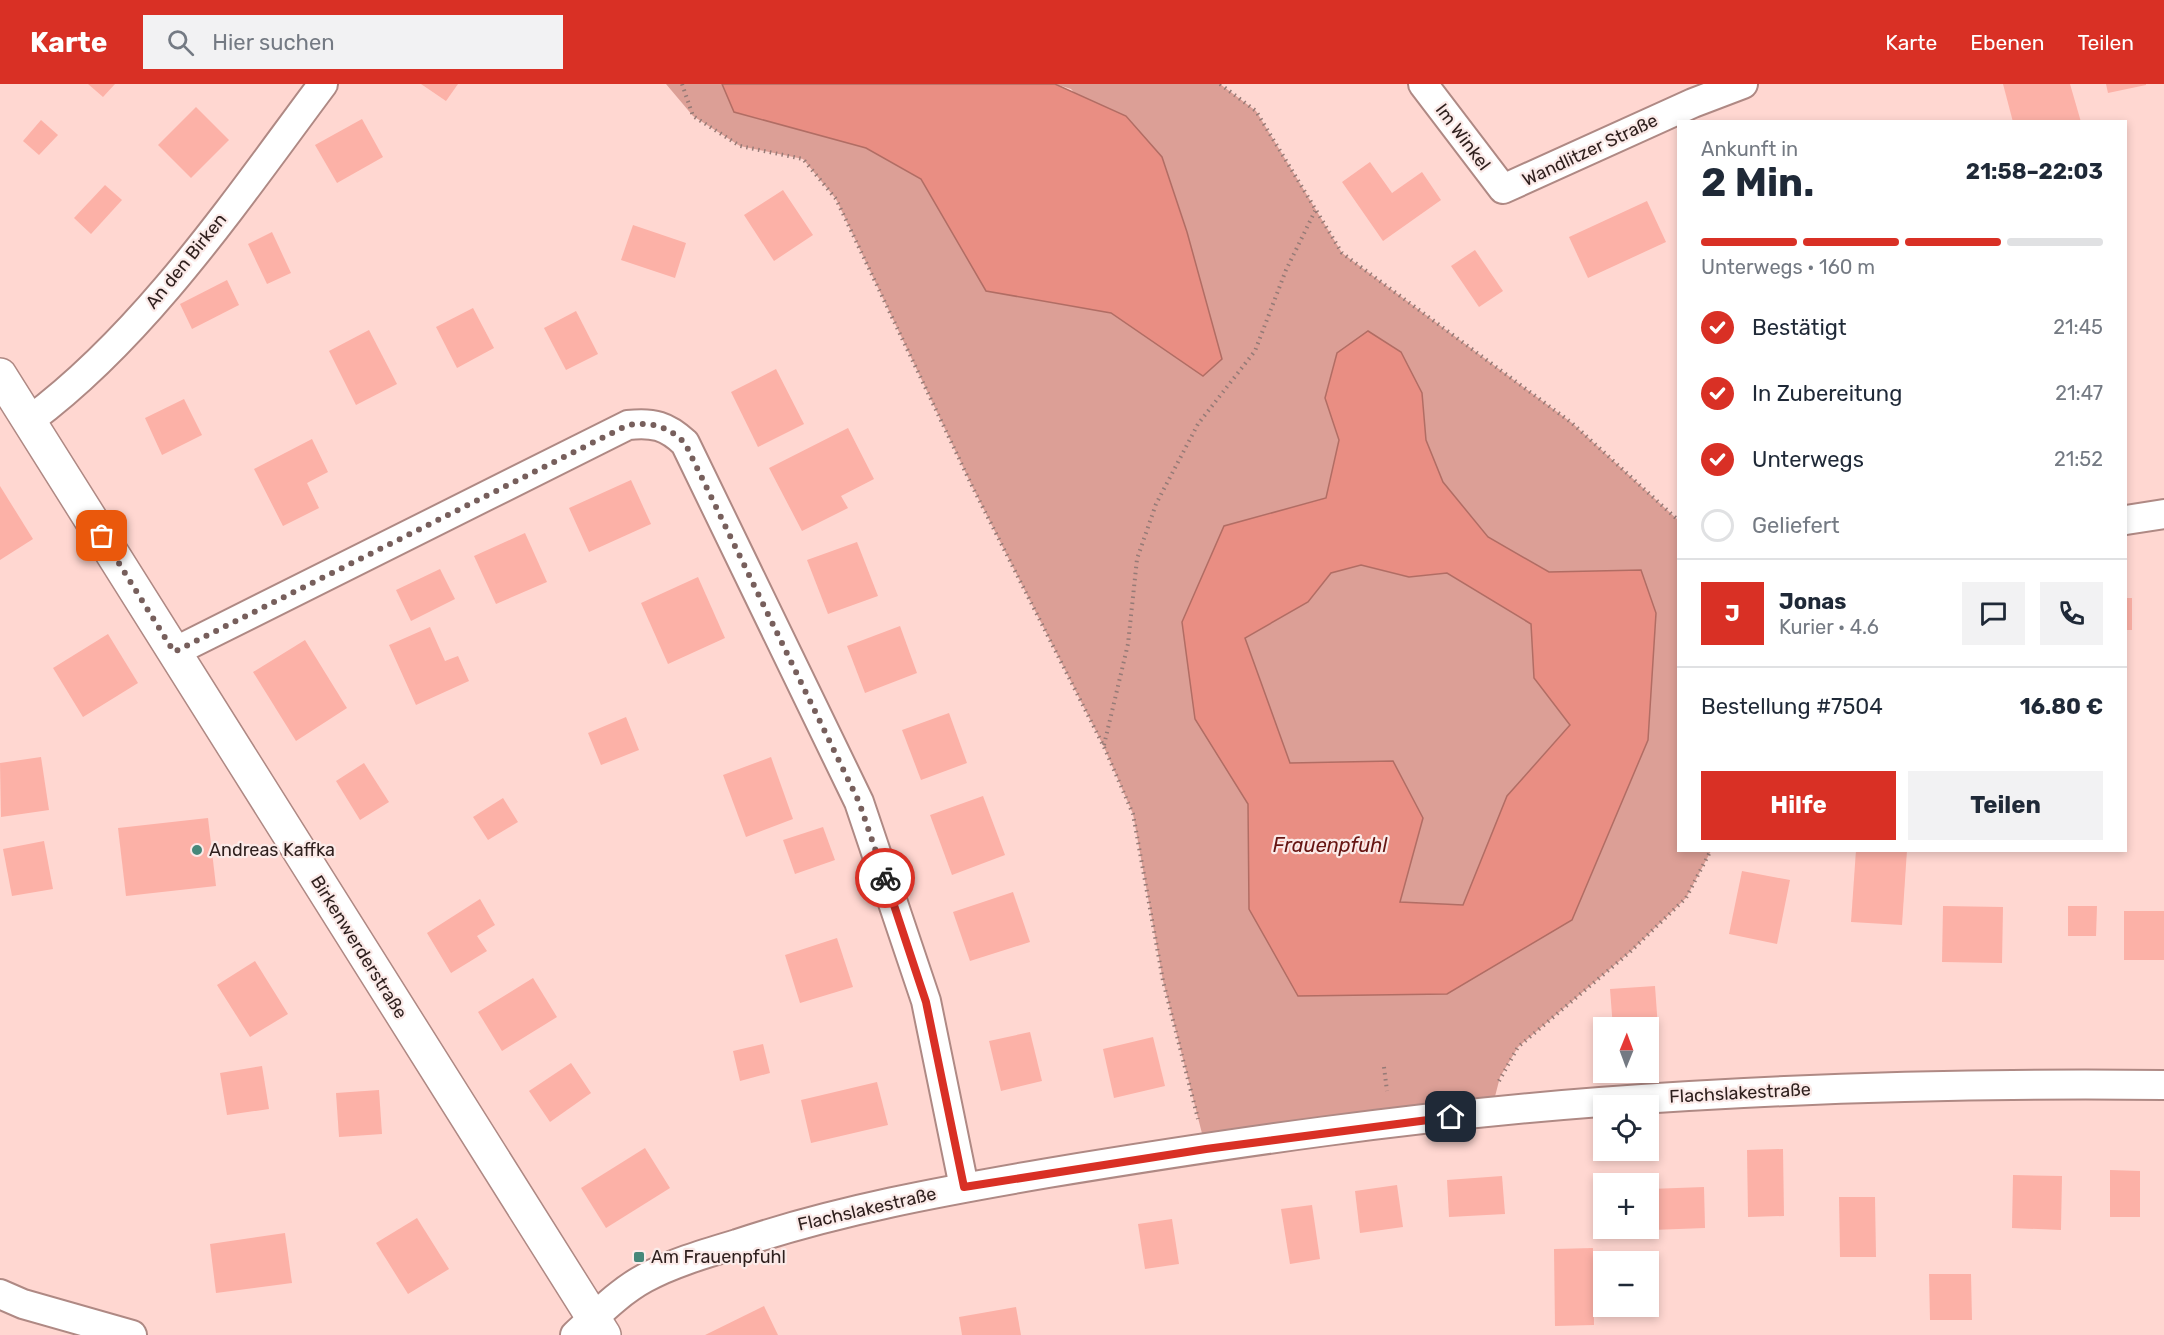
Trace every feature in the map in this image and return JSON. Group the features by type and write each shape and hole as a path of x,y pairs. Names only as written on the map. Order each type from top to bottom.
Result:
{"main road":[{"name":"Birkenwerderstraße","path":"0,375 174,652 591,1330"}],"street":[{"name":"An den Birken","path":"30,420 79,381 144,313 218,223 324,84"},
{"name":"Im Winkel","path":"1423,84 1503,189"},
{"name":"Wandlitzer Straße","path":"1503,189 1693,102 1743,84"},
{"path":"174,652 628,425 649,423 670,429 685,443 859,802 926,1002 964,1187"},
{"path":"2127,520 2164,514"},
{"name":"Flachslakestraße","path":"591,1330 619,1296 646,1277 720,1249 818,1219 964,1187 1206,1149 1491,1112 1607,1101 1805,1089 2015,1084 2164,1084"},
{"path":"0,1294 22,1304 132,1335"}],"path":[{"path":"682,84 693,116 740,146 803,159 836,199 972,486 1104,747 1132,814 1163,981 1206,1149"},
{"path":"1220,84 1256,111 1342,252 1572,423 1677,519"},
{"path":"1104,747 1128,644 1137,559 1156,504 1198,424 1255,351 1286,270 1316,210"},
{"path":"1491,1112 1500,1077 1518,1047 1630,952 1686,898 1710,852"}],"shaded area":[{"path":"666,84 722,84 734,112 866,148 921,179 986,291 1111,313 1203,376 1187,232 1176,205 1071,89 1055,84 1220,84 1256,111 1342,253 1572,423 1677,519 1677,852 1710,852 1686,898 1630,952 1518,1047 1500,1077 1491,1112 1206,1149 1163,981 1133,814 1104,747 972,486 836,199 803,159 740,146 693,116","holes":["1337,353 1422,393 1426,440 1443,482 1488,537 1549,572 1648,740 1446,994 1249,909 1248,804 1224,526 1326,498 1339,440 1325,397"]},
{"path":"1361,565 1409,577 1447,573 1532,624 1534,678 1570,725 1507,796 1463,905 1400,902 1423,818 1393,761 1290,763 1245,638 1308,602 1331,573"}],"water":[{"path":"722,84 1055,84 1126,116 1162,157 1187,232 1222,359 1203,376 1111,313 986,291 921,179 866,148 734,112"},
{"name":"Frauenpfuhl","path":"1368,331 1401,352 1422,393 1426,440 1443,482 1488,537 1549,572 1641,570 1656,613 1648,740 1572,920 1447,994 1298,996 1249,909 1248,804 1195,719 1182,622 1224,526 1326,498 1339,440 1325,398 1337,353","holes":["1361,565 1409,577 1447,573 1531,624 1534,678 1570,725 1507,796 1463,905 1400,902 1423,818 1393,761 1290,763 1245,638 1308,602 1331,573"]}],"building":[{"path":"88,84 115,84 103,97"},
{"path":"421,84 458,84 446,101"},
{"path":"2003,84 2070,84 2080,120 2012,120"},
{"path":"2106,84 2146,84 2146,85 2108,93"},
{"path":"196,107 229,140 191,178 158,145"},
{"path":"362,119 383,157 337,183 315,145"},
{"path":"41,120 58,135 39,155 23,141"},
{"path":"1370,162 1392,193 1422,172 1441,200 1383,241 1342,182"},
{"path":"105,185 122,200 91,234 74,218"},
{"path":"783,190 813,235 774,261 744,215"},
{"path":"1647,201 1666,242 1588,278 1569,237"},
{"path":"633,225 686,243 675,278 621,260"},
{"path":"272,232 291,273 267,284 248,244"},
{"path":"1475,250 1503,291 1479,307 1451,266"},
{"path":"227,280 239,305 192,329 180,304"},
{"path":"473,308 494,348 457,368 436,327"},
{"path":"576,311 598,354 566,370 544,328"},
{"path":"369,330 397,384 356,405 329,351"},
{"path":"776,369 804,424 758,447 731,392"},
{"path":"184,399 202,435 162,455 145,418"},
{"path":"848,428 874,479 841,496 848,508 802,531 769,468"},
{"path":"312,439 328,472 307,483 319,508 283,526 254,469"},
{"path":"631,480 651,524 589,552 569,508"},
{"path":"0,486 33,539 0,560"},
{"path":"525,533 547,582 496,604 474,556"},
{"path":"857,542 878,596 828,614 807,560"},
{"path":"440,569 455,599 411,621 396,590"},
{"path":"698,577 725,638 668,664 641,603"},
{"path":"2127,598 2132,598 2132,630 2127,630"},
{"path":"900,626 917,673 865,693 847,646"},
{"path":"430,627 445,661 458,656 469,681 416,705 389,645"},
{"path":"108,634 138,683 83,717 53,668"},
{"path":"305,640 347,708 296,741 253,672"},
{"path":"949,713 967,763 921,780 902,730"},
{"path":"626,717 639,750 601,765 588,733"},
{"path":"41,757 49,810 1,817 0,763"},
{"path":"771,757 793,819 746,837 723,775"},
{"path":"364,763 389,802 360,820 336,781"},
{"path":"983,796 1005,855 952,875 930,815"},
{"path":"503,798 518,822 488,840 473,817"},
{"path":"208,818 216,886 126,896 118,828"},
{"path":"823,827 835,860 795,874 783,840"},
{"path":"44,841 53,889 12,896 3,849"},
{"path":"1856,852 1907,852 1902,925 1851,922"},
{"path":"1742,871 1790,880 1777,944 1729,934"},
{"path":"1013,892 1030,942 970,961 953,912"},
{"path":"480,899 495,925 477,936 487,951 451,973 427,933"},
{"path":"1943,906 2003,907 2002,963 1942,962"},
{"path":"2068,906 2097,906 2096,936 2068,936"},
{"path":"2124,911 2164,911 2164,960 2124,960"},
{"path":"837,938 853,987 800,1003 785,955"},
{"path":"255,961 288,1014 250,1037 217,985"},
{"path":"533,978 557,1017 502,1051 478,1012"},
{"path":"1655,986 1657,1017 1612,1017 1610,989"},
{"path":"1030,1032 1042,1081 1001,1091 989,1041"},
{"path":"1153,1037 1165,1086 1114,1098 1103,1049"},
{"path":"763,1044 770,1073 740,1081 733,1051"},
{"path":"571,1063 591,1093 550,1122 529,1091"},
{"path":"262,1066 269,1109 227,1115 220,1073"},
{"path":"877,1082 888,1125 811,1143 801,1100"},
{"path":"379,1090 382,1134 339,1137 336,1093"},
{"path":"645,1148 670,1188 606,1228 581,1188"},
{"path":"1783,1149 1784,1216 1748,1217 1747,1150"},
{"path":"2110,1170 2140,1171 2140,1217 2110,1217"},
{"path":"2013,1175 2062,1176 2061,1230 2012,1228"},
{"path":"1502,1176 1505,1214 1449,1217 1447,1180"},
{"path":"1397,1185 1403,1227 1360,1233 1355,1191"},
{"path":"1704,1187 1705,1228 1659,1230 1659,1189"},
{"path":"1839,1197 1875,1197 1876,1257 1840,1257"},
{"path":"1312,1205 1320,1259 1290,1264 1281,1209"},
{"path":"417,1218 449,1269 408,1294 376,1243"},
{"path":"1172,1219 1179,1264 1145,1269 1138,1224"},
{"path":"285,1233 292,1283 216,1293 210,1244"},
{"path":"1593,1248 1594,1325 1555,1326 1554,1249"},
{"path":"1929,1274 1971,1274 1972,1320 1930,1320"},
{"path":"764,1306 778,1335 705,1335"},
{"path":"1016,1307 1021,1335 962,1335 959,1317"}],"way so far":[{"path":"102,536 174,652 628,425 649,423 670,429 685,443 779,633 859,802 885,878"}],"place":[{"name":"Andreas Kaffka","path":"197,850"},
{"name":"Am Frauenpfuhl","path":"639,1257"}],"route":[{"path":"885,878 926,1002 964,1187 1206,1149 1451,1117"}]}
